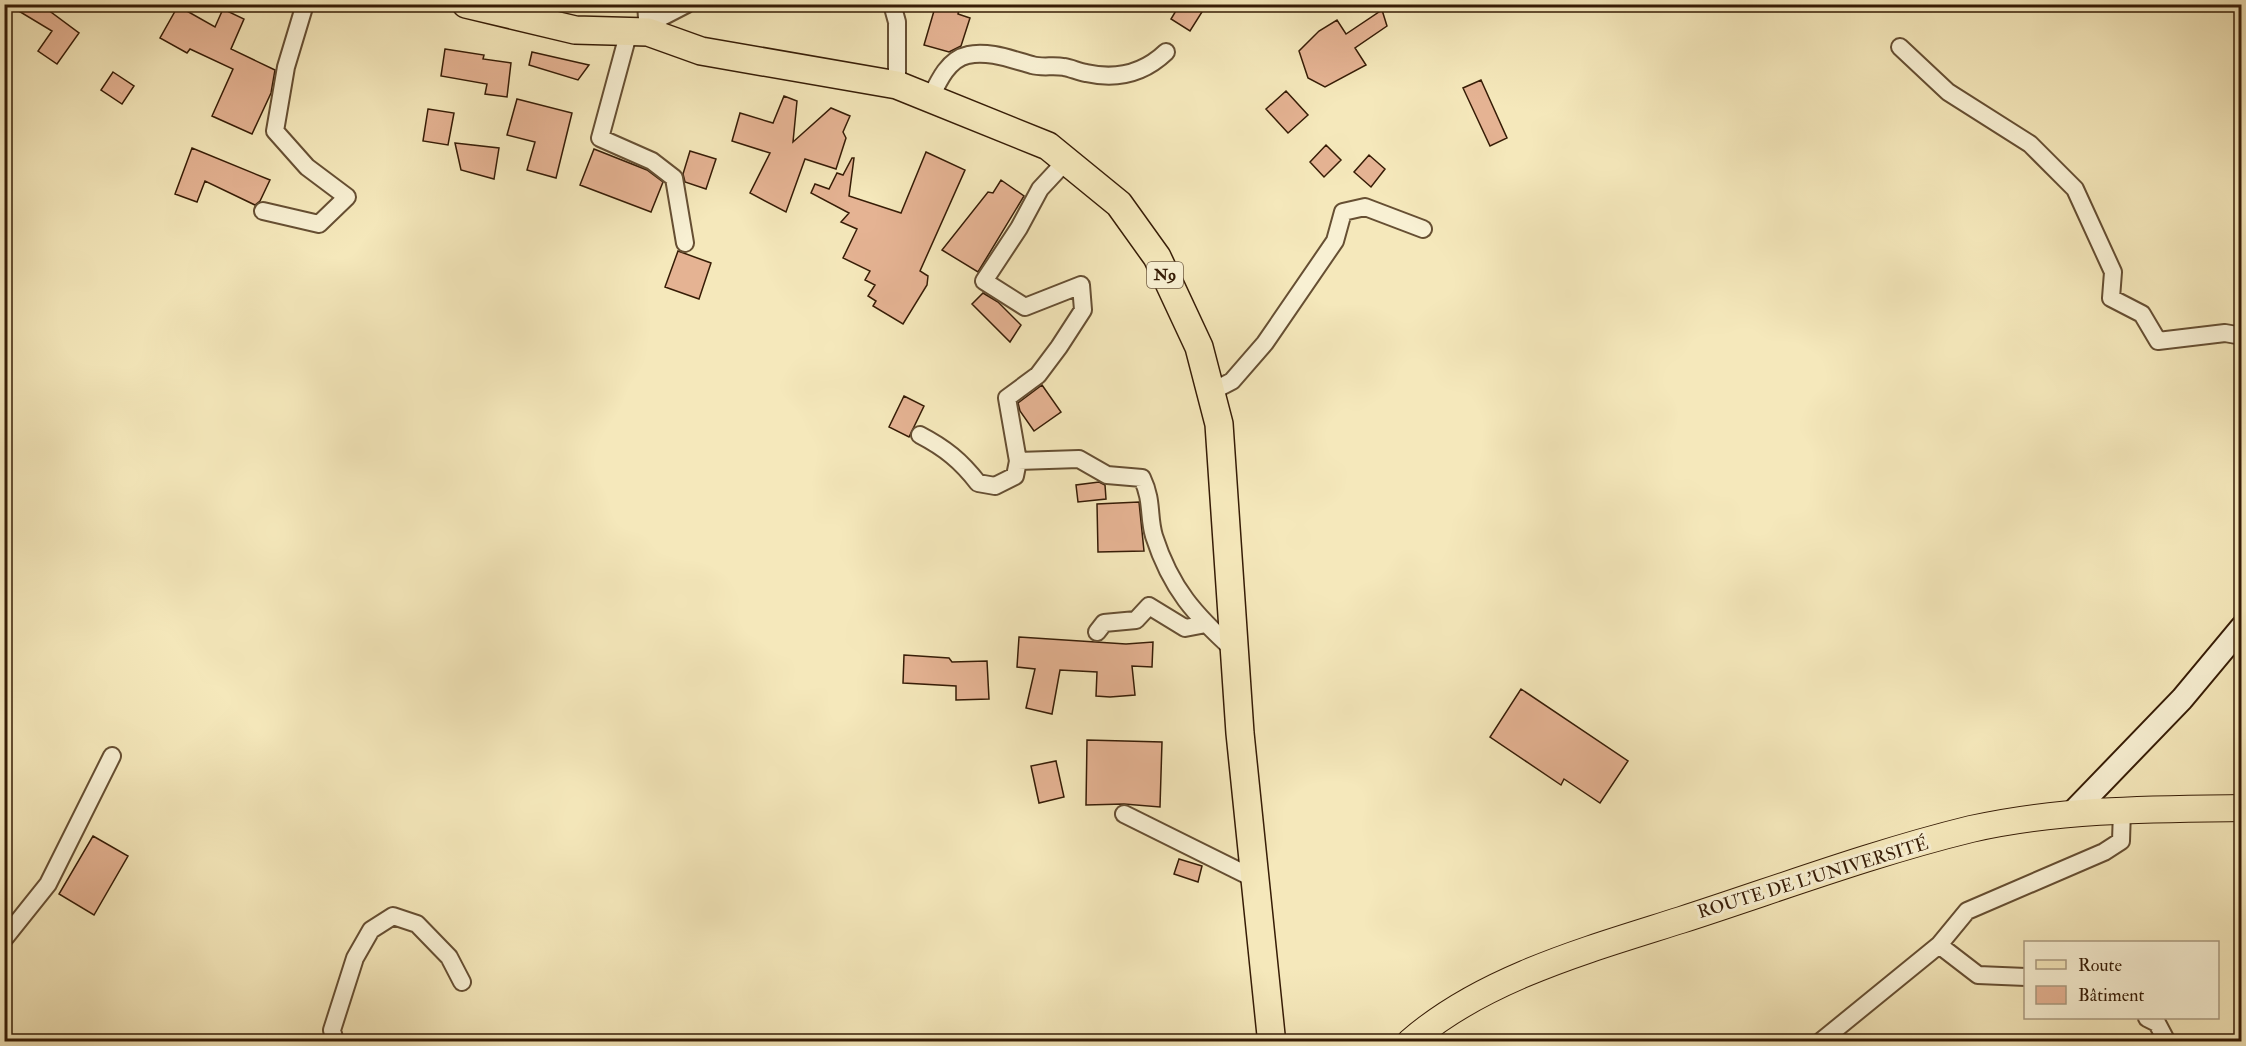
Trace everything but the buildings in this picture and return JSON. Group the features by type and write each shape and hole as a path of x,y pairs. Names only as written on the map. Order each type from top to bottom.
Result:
{"highway":[{"name":"N9","path":"466,4 575,30 639,31 701,51 897,85 1048,146 1119,204 1157,258 1198,347 1219,424 1235,651 1271,1035 1269,1041"}],"main road":[{"path":"2072,813 2182,699 2241,627"},
{"name":"ROUTE DE L'UNIVERSITÉ","path":"1410,1041 1427,1027 1481,995 1570,955 1876,856 1972,829 2072,813 2241,808"}],"street":[{"path":"263,211 319,224 347,197 308,167 275,131 286,67 305,4"},
{"path":"646,4 639,31 600,138 652,161 674,178 685,243"},
{"path":"639,31 687,4"},
{"path":"892,4 897,22 897,85"},
{"path":"1899,46 1948,92 2030,144 2075,189 2113,272 2111,298 2142,314 2158,341 2225,333 2241,336"},
{"path":"930,99 941,76 952,64 967,55 985,54 1034,66 1064,67 1107,76 1126,76 1152,65 1166,52"},
{"path":"920,435 945,448 963,463 978,483 996,486 1015,476 1018,461 1007,398 1038,375 1083,310 1080,285 1025,307 984,281 1019,228 1040,189 1066,161"},
{"path":"1209,393 1232,381 1265,343 1335,241 1343,212 1365,207 1424,229"},
{"path":"1018,461 1079,459 1107,475 1142,478 1150,494 1153,534 1169,575 1194,614 1235,651"},
{"path":"1097,632 1104,623 1136,620 1149,606 1185,628 1206,624"},
{"path":"4,939 48,884 112,756"},
{"path":"1820,1041 1940,945 1967,911 2104,852 2121,841 2122,810"},
{"path":"1124,814 1255,879"},
{"path":"335,1041 332,1030 355,958 370,930 393,916 417,924 449,957 462,982"},
{"path":"1940,945 1978,975 2024,977"},
{"path":"2150,1019 2157,1023 2167,1041"}]}
